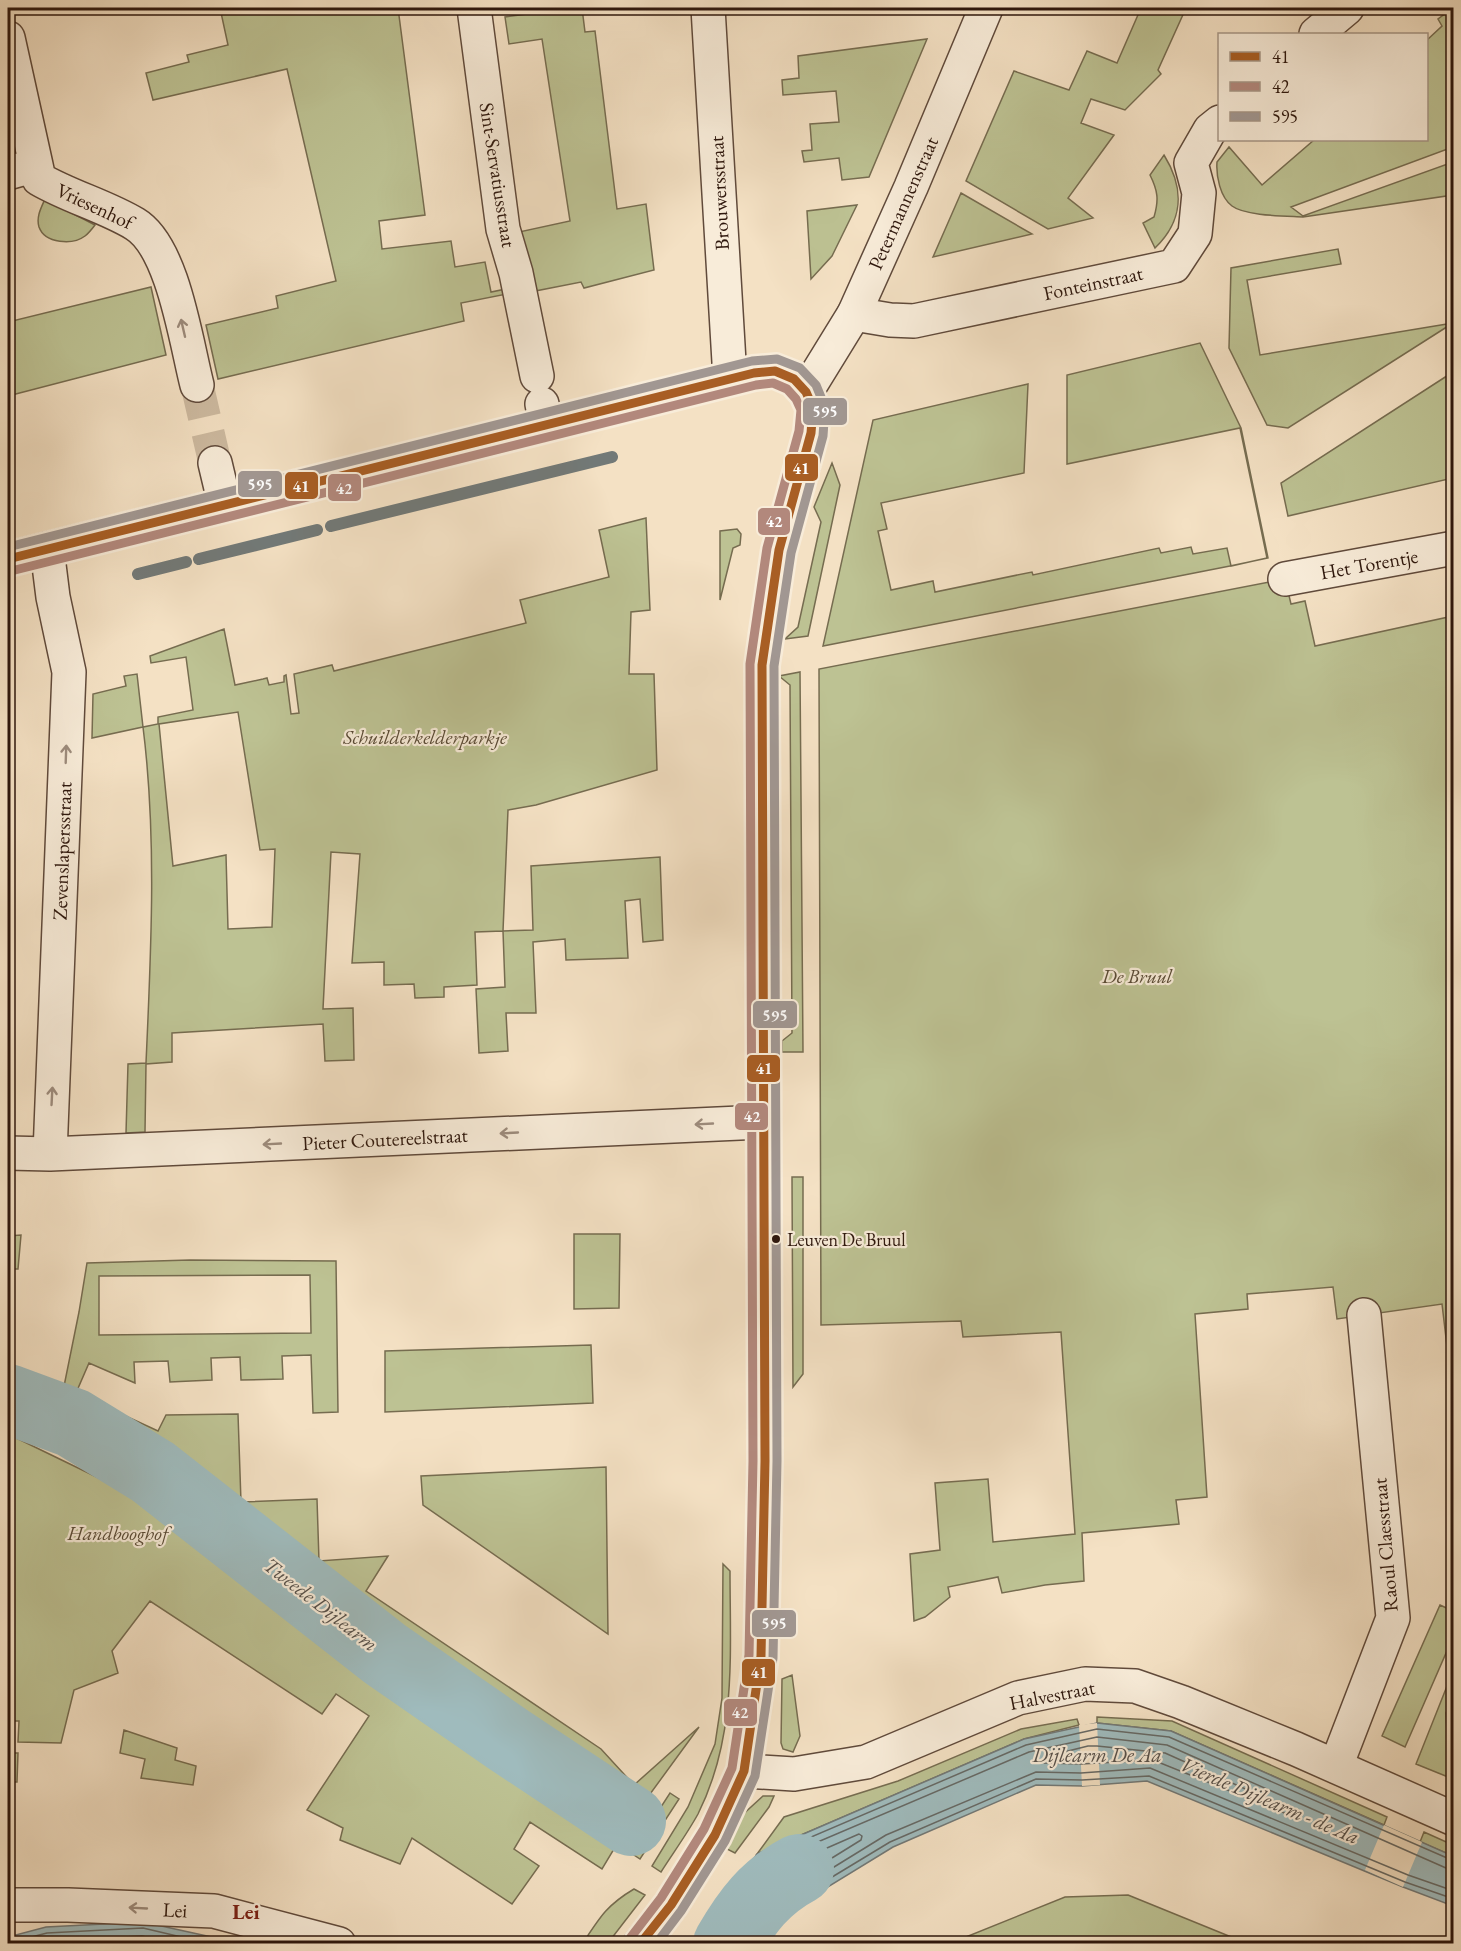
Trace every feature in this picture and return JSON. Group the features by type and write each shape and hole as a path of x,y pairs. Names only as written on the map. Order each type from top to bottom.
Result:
{"street":[{"name":"Sint-Servatiusstraat","path":"474,8 504,229 516,273 542,402"},
{"name":"Brouwersstraat","path":"708,8 730,379"},
{"name":"Petermannenstraat","path":"806,392 854,314 911,187 986,8"},
{"path":"1318,33 1347,8"},
{"name":"Vriesenhof","path":"8,38 22,169 66,194 136,224 149,234 165,262 172,281 196,385"},
{"name":"Fonteinstraat","path":"854,314 914,321 1173,266 1195,234 1199,193 1191,163 1210,130 1218,124"},
{"path":"8,559 225,506 542,402 730,379 775,371 794,379 806,392 813,408 811,433 779,550 762,665 765,1461 761,1656 744,1771 715,1835 671,1905 640,1944"},
{"path":"215,463 225,506"},
{"name":"Het Torentje","path":"1285,579 1454,548"},
{"name":"Zevenslapersstraat","path":"47,549 53,597 69,672 50,1154"},
{"name":"Pieter Coutereelstraat","path":"8,1153 50,1154 762,1122"},
{"name":"Raoul Claesstraat","path":"1336,1766 1393,1618 1364,1315"},
{"name":"Halvestraat","path":"744,1771 794,1774 866,1762 1018,1698 1084,1684 1135,1686 1181,1702 1336,1766 1454,1819"},
{"name":"Lei","path":"8,1905 214,1911 339,1944"}],"green space":[{"path":"220,8 398,8 425,215 379,221 382,249 451,241 455,267 485,262 491,292 506,289 507,294 461,303 464,321 218,379 206,325 278,308 276,296 336,281 287,69 153,100 146,73 189,62 187,55 228,45"},
{"path":"542,8 582,8 585,32 595,31 617,209 646,204 654,270 584,288 581,282 530,292 519,232 570,221 542,39 509,44 505,17 542,12"},
{"path":"1141,8 1186,8 1158,70 1161,74 1125,110 1091,99 1081,123 1114,135 1068,198 1093,218 1048,229 966,181 1014,71 1069,90 1087,51 1117,63"},
{"path":"1453,8 1453,147 1291,207 1303,216 1453,162 1453,195 1303,217 1246,212 1228,202 1218,180 1217,162 1229,147 1262,185 1313,141 1428,141 1428,39 1442,26 1438,19"},
{"path":"927,39 869,177 842,180 839,158 804,162 802,151 812,150 810,124 839,122 836,91 783,95 782,80 799,78 798,56"},
{"path":"1164,155 1175,180 1178,204 1171,227 1155,248 1143,223 1154,217 1157,196 1150,175"},
{"path":"961,193 1032,234 933,257"},
{"path":"45,199 95,225 85,236 74,241 53,240 47,237 42,233 38,223 39,213"},
{"path":"857,205 832,256 811,279 807,211"},
{"path":"1338,249 1341,264 1247,280 1260,355 1453,323 1288,428 1267,425 1229,348 1231,268"},
{"path":"151,287 166,355 8,396 8,322"},
{"path":"1200,343 1241,428 1268,558 1249,562 1267,558 1240,428 1067,464 1067,375"},
{"path":"1453,372 1453,478 1288,516 1281,483"},
{"path":"1028,384 1024,473 881,503 887,529 878,531 891,590 933,581 935,592 1032,572 1033,575 1159,548 1161,553 1191,547 1193,554 1227,548 1231,566 823,646 873,420"},
{"path":"832,463 840,485 808,636 785,639 798,627 821,522 814,507"},
{"name":"Schuilderkelderparkje","path":"646,518 650,610 631,612 629,674 654,674 657,770 536,805 508,810 503,931 475,932 477,985 444,987 444,997 415,998 414,984 384,985 384,962 352,963 360,854 331,852 323,1009 353,1008 354,1060 325,1061 323,1024 172,1033 172,1062 146,1064 145,1132 126,1133 128,1064 146,1063 152,895 143,727 158,724 158,717 193,710 186,657 151,663 150,656 224,629 235,685 267,678 269,685 284,682 286,675 291,714 299,713 294,674 332,665 334,671 526,623 520,600 609,577 599,530","holes":["238,712 260,850 275,849 272,927 228,929 226,855 173,866 159,724"]},
{"path":"737,529 741,534 740,545 733,548 720,600 720,531"},
{"name":"De Bruul","path":"1285,579 1291,604 1305,601 1315,646 1453,616 1453,1398 1442,1304 1337,1319 1333,1287 1247,1294 1248,1309 1195,1314 1207,1497 1176,1500 1179,1524 1082,1533 1084,1581 1002,1593 998,1577 948,1587 950,1597 925,1617 914,1621 910,1554 940,1550 935,1483 988,1479 993,1542 1075,1534 1061,1332 963,1337 961,1321 821,1325 819,669"},
{"path":"800,672 803,1052 782,1052 782,1041 792,1033 790,685 779,676"},
{"path":"137,674 143,727 92,738 93,694 126,686 124,676"},
{"path":"660,857 663,940 643,942 640,899 625,901 628,958 566,960 565,939 533,942 536,1013 506,1013 508,1051 479,1053 476,989 505,987 503,931 533,930 531,866"},
{"path":"792,1177 803,1177 803,1374 793,1387"},
{"path":"574,1234 620,1234 619,1308 574,1309"},
{"path":"21,1235 18,1269 8,1269 8,1236"},
{"path":"190,1260 336,1261 338,1412 313,1413 311,1355 282,1356 283,1379 241,1380 240,1357 211,1358 212,1380 170,1382 168,1361 134,1362 135,1383 89,1363 76,1393 158,1431 166,1415 238,1414 241,1502 317,1499 319,1561 388,1556 366,1591 601,1749 634,1785 699,1727 634,1816 414,1669 388,1634 153,1437 62,1396 87,1263","holes":["310,1275 311,1333 99,1335 99,1276"]},
{"path":"591,1345 593,1403 385,1412 385,1351"},
{"name":"Handbooghof","path":"8,1434 142,1499 369,1681 617,1844 602,1869 530,1822 514,1849 539,1866 512,1904 412,1838 400,1864 340,1840 343,1828 307,1810 369,1716 336,1694 322,1714 150,1601 112,1651 118,1673 74,1690 61,1743 18,1742 19,1721 8,1721"},
{"path":"606,1467 608,1634 423,1505 421,1476"},
{"path":"723,1564 730,1571 730,1664 729,1695 719,1755 711,1785 698,1814 661,1872 652,1866 688,1807 715,1744 722,1698"},
{"path":"1440,1605 1453,1611 1453,1637 1405,1747 1382,1736"},
{"path":"1453,1671 1453,1696 1446,1713 1448,1754 1453,1762 1453,1779 1416,1764"},
{"path":"792,1675 800,1736 793,1752 783,1749 781,1743 782,1679"},
{"path":"1097,1717 1172,1721 1387,1817 1384,1825 1171,1731 1097,1723"},
{"path":"1077,1719 1079,1725 1024,1739 757,1854 784,1817 898,1781 1021,1729"},
{"path":"124,1730 177,1748 175,1760 196,1766 193,1785 141,1778 145,1759 120,1753"},
{"path":"8,1753 18,1753 17,1782 8,1782"},
{"path":"670,1793 679,1799 640,1859 631,1853"},
{"path":"763,1796 774,1796 769,1807 735,1853 725,1848 739,1818"},
{"path":"1424,1832 1453,1845 1453,1856 1420,1842"},
{"path":"634,1889 645,1895 608,1943 583,1943 605,1912"},
{"path":"1128,1895 1246,1943 951,1943 1065,1897"}],"water":[{"name":"Dijlearm De Aa","path":"1097,1723 1171,1731 1453,1856 1453,1906 1147,1781 1082,1786 1036,1785 893,1847 803,1902 750,1943 702,1930 757,1854 1024,1739"},
{"path":"143,1922 239,1943 8,1944 8,1937 46,1927"}],"pier":[{"path":"1097,1723 1100,1785 1082,1786 1079,1725"},
{"path":"1384,1825 1422,1842 1403,1887 1365,1870"}],"waterway":[{"path":"331,526 612,457"},
{"path":"199,559 317,530"},
{"path":"138,574 186,562"},
{"name":"Tweede Dijlearm","path":"8,1399 73,1423 153,1472 385,1654 631,1821"},
{"name":"Tweede Dijlearm","path":"728,1944 758,1901 776,1884 799,1869"}],"tunnel":[{"path":"197,385 215,463"}],"transit line":[{"name":"595","path":"8,547 752,361 777,359 800,368 816,385 825,407 823,436 791,553 774,666 777,1461 773,1658 755,1776 725,1841 681,1911 656,1944"},
{"name":"41","path":"8,559 754,373 775,371 794,379 806,392 813,408 811,433 779,550 762,665 765,1461 761,1656 744,1771 715,1835 671,1905 640,1944"},
{"name":"42","path":"11,571 756,385 773,383 787,389 796,399 801,410 799,431 767,548 750,664 753,1461 749,1655 732,1768 704,1829 661,1898 631,1937"}],"place":[{"name":"Leuven De Bruul","path":"776,1239"}],"district":[{"name":"Lei","path":"246,1911"}],"water label":[{"name":"Vierde Dijlearm - de Aa","path":"1270,1800"}]}
